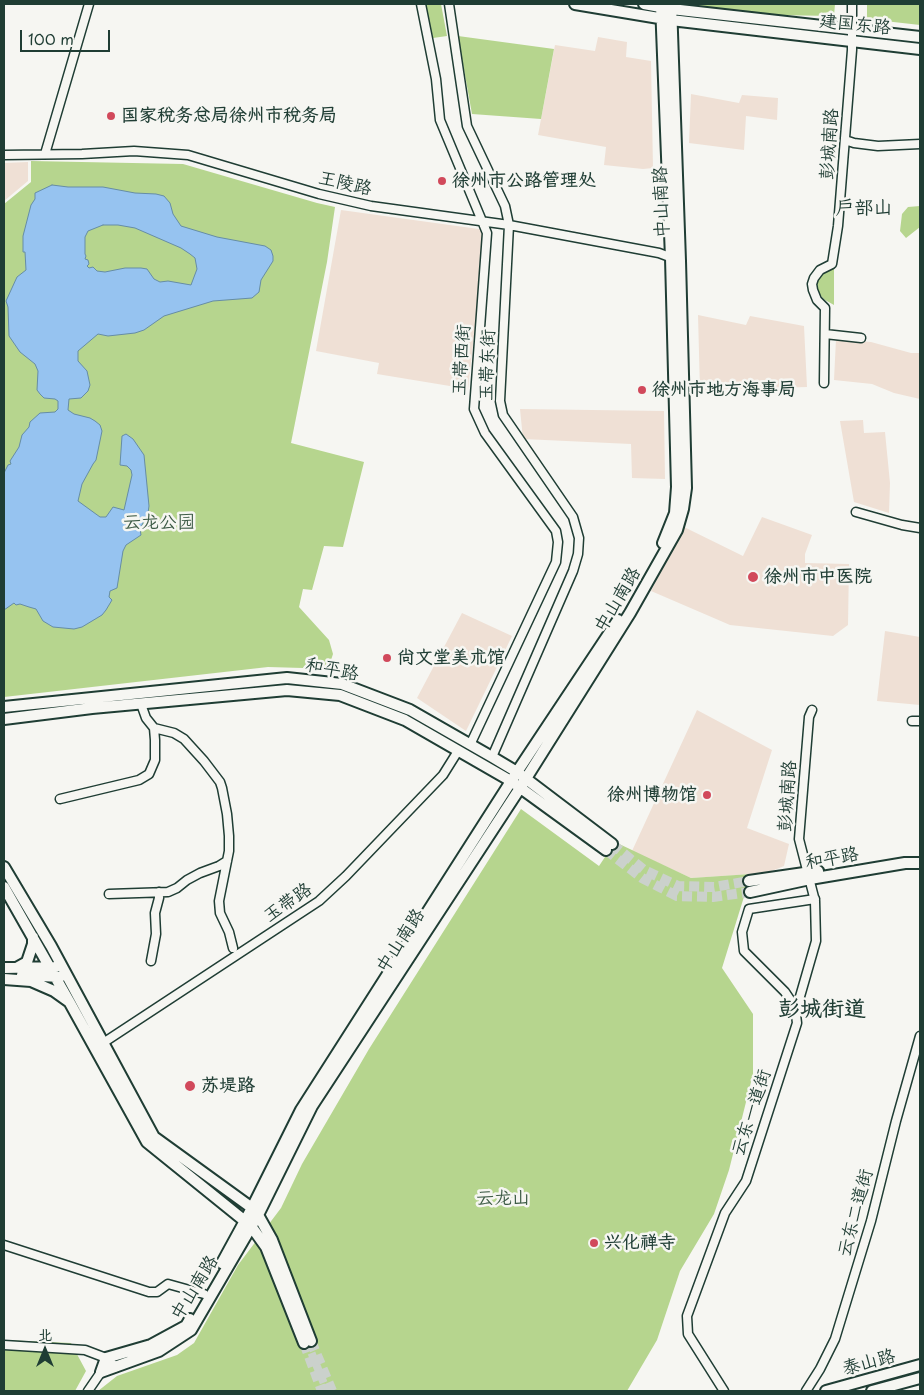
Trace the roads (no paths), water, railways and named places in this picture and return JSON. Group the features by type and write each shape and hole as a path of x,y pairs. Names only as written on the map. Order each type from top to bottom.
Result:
{"main road":[{"path":"574,4 667,11"},
{"path":"644,4 667,11"},
{"name":"建国东路","path":"667,11 920,37"},
{"name":"建国东路","path":"667,11 852,41 920,48"},
{"name":"中山南路","path":"106,1358 151,1345 186,1326 255,1211 312,1106 523,784 649,581 677,530 686,488 667,11"},
{"name":"中山南路","path":"255,1211 301,1110 514,777 624,610 666,538 675,513 677,487 676,259"},
{"name":"和平路","path":"4,707 287,678 342,684 410,710 492,757 523,784 609,847"},
{"name":"和平路","path":"4,719 287,690 340,695 405,720 458,751 514,777"},
{"name":"和平路","path":"750,892 809,876 904,856 920,856"},
{"name":"和平路","path":"749,881 809,876 905,863 920,863"},
{"path":"4,867 64,972 147,1142 248,1223 266,1246 307,1342 272,1240 255,1211 154,1137 110,1064"},
{"path":"4,887 70,1003 102,1048"},
{"path":"9,968 28,962 34,944 33,937"},
{"path":"9,968 53,972"},
{"path":"4,974 64,972"},
{"path":"4,979 31,981 54,991 70,1003"},
{"name":"中山南路","path":"101,1372 159,1351 191,1330 248,1223"},
{"path":"101,1372 106,1358"},
{"name":"泰山路","path":"826,1391 920,1366"},
{"name":"泰山路","path":"872,1391 920,1378"}],"street":[{"path":"45,154 89,4"},
{"name":"玉带西街","path":"420,4 436,79 440,120 486,222 487,232 474,409 485,433 556,531 558,553 556,562 470,745"},
{"name":"玉带东街","path":"449,4 467,126 505,206 500,401 503,415 573,517 579,538 578,554 573,571 492,757"},
{"name":"彭城南路","path":"824,383 825,308 817,300 812,284 820,270 832,264 838,226 852,41 852,4"},
{"path":"845,140 878,146 920,144"},
{"name":"王陵路","path":"4,155 134,151 188,155 319,194 371,206 506,225 659,253 676,259"},
{"path":"825,334 861,338"},
{"path":"856,512 920,528"},
{"path":"60,799 139,780 149,774 155,760 154,728 146,718 142,704"},
{"name":"彭城南路","path":"799,1000 816,941 817,914 815,899 802,857 799,839 809,717 812,710"},
{"path":"154,728 174,733 184,739 220,782 228,821 229,843 219,901 220,913 229,932 233,948"},
{"name":"玉带路","path":"102,1048 319,901 346,876 443,775 458,751"},
{"path":"109,894 168,892 187,880 227,861"},
{"path":"151,961 156,934 155,913 159,892"},
{"name":"云东一道街","path":"724,1391 688,1334 687,1316 724,1213 746,1181 797,1022 795,1007 785,992 744,951 742,932 749,910 815,899"},
{"name":"云东二道街","path":"806,1391 836,1339 871,1221 920,1036"},
{"path":"4,1245 149,1292 157,1292 168,1284 204,1294"},
{"path":"4,1345 85,1350 106,1358 116,1367"},
{"path":"88,1391 101,1372"}],"water":[{"name":"云龙公园","path":"52,185 103,187 164,196 170,203 173,214 181,226 217,237 265,246 271,250 273,256 273,261 261,280 259,292 252,298 213,301 164,316 144,330 135,333 108,336 98,334 78,351 78,361 87,371 90,385 88,391 81,398 69,399 68,410 95,421 100,425 102,431 96,460 82,484 78,501 100,517 106,517 113,507 124,510 132,475 131,470 127,466 120,465 122,436 126,434 133,439 144,455 149,506 148,513 140,529 141,535 126,545 123,551 117,588 110,591 109,597 112,600 106,610 102,615 82,627 74,629 53,627 43,621 36,609 20,604 16,605 14,603 4,610 4,473 8,465 11,464 10,461 19,447 22,435 29,427 30,422 40,413 55,412 58,409 58,401 44,398 37,390 38,371 35,364 20,352 9,336 6,301 17,277 26,270 23,236 31,205 35,199 35,193","holes":["103,225 135,228 181,248 195,258 197,269 191,285 168,281 160,282 154,279 147,269 125,268 105,272 97,271 93,267 89,268 87,266 89,264 88,260 85,259 85,237 88,231"]}],"tunnel":[{"path":"612,844 644,870 678,886 714,887 749,881"},
{"path":"606,850 642,878 677,896 713,897 750,892"},
{"path":"311,1341 332,1391"},
{"path":"307,1342 327,1391"},
{"path":"304,1343 322,1391"}],"place":[{"name":"国家税务总局徐州市税务局","path":"111,116"},
{"name":"徐州市公路管理处","path":"442,181"},
{"name":"徐州市地方海事局","path":"642,390"},
{"name":"徐州市中医院","path":"753,577"},
{"name":"尚文堂美术馆","path":"387,658"},
{"name":"徐州博物馆","path":"707,795"},
{"name":"苏堤路","path":"190,1086"},
{"name":"兴化禅寺","path":"594,1243"}],"district":[{"name":"户部山","path":"864,209"},
{"name":"彭城街道","path":"822,1010"}],"park label":[{"name":"云龙山","path":"503,1199"}]}
